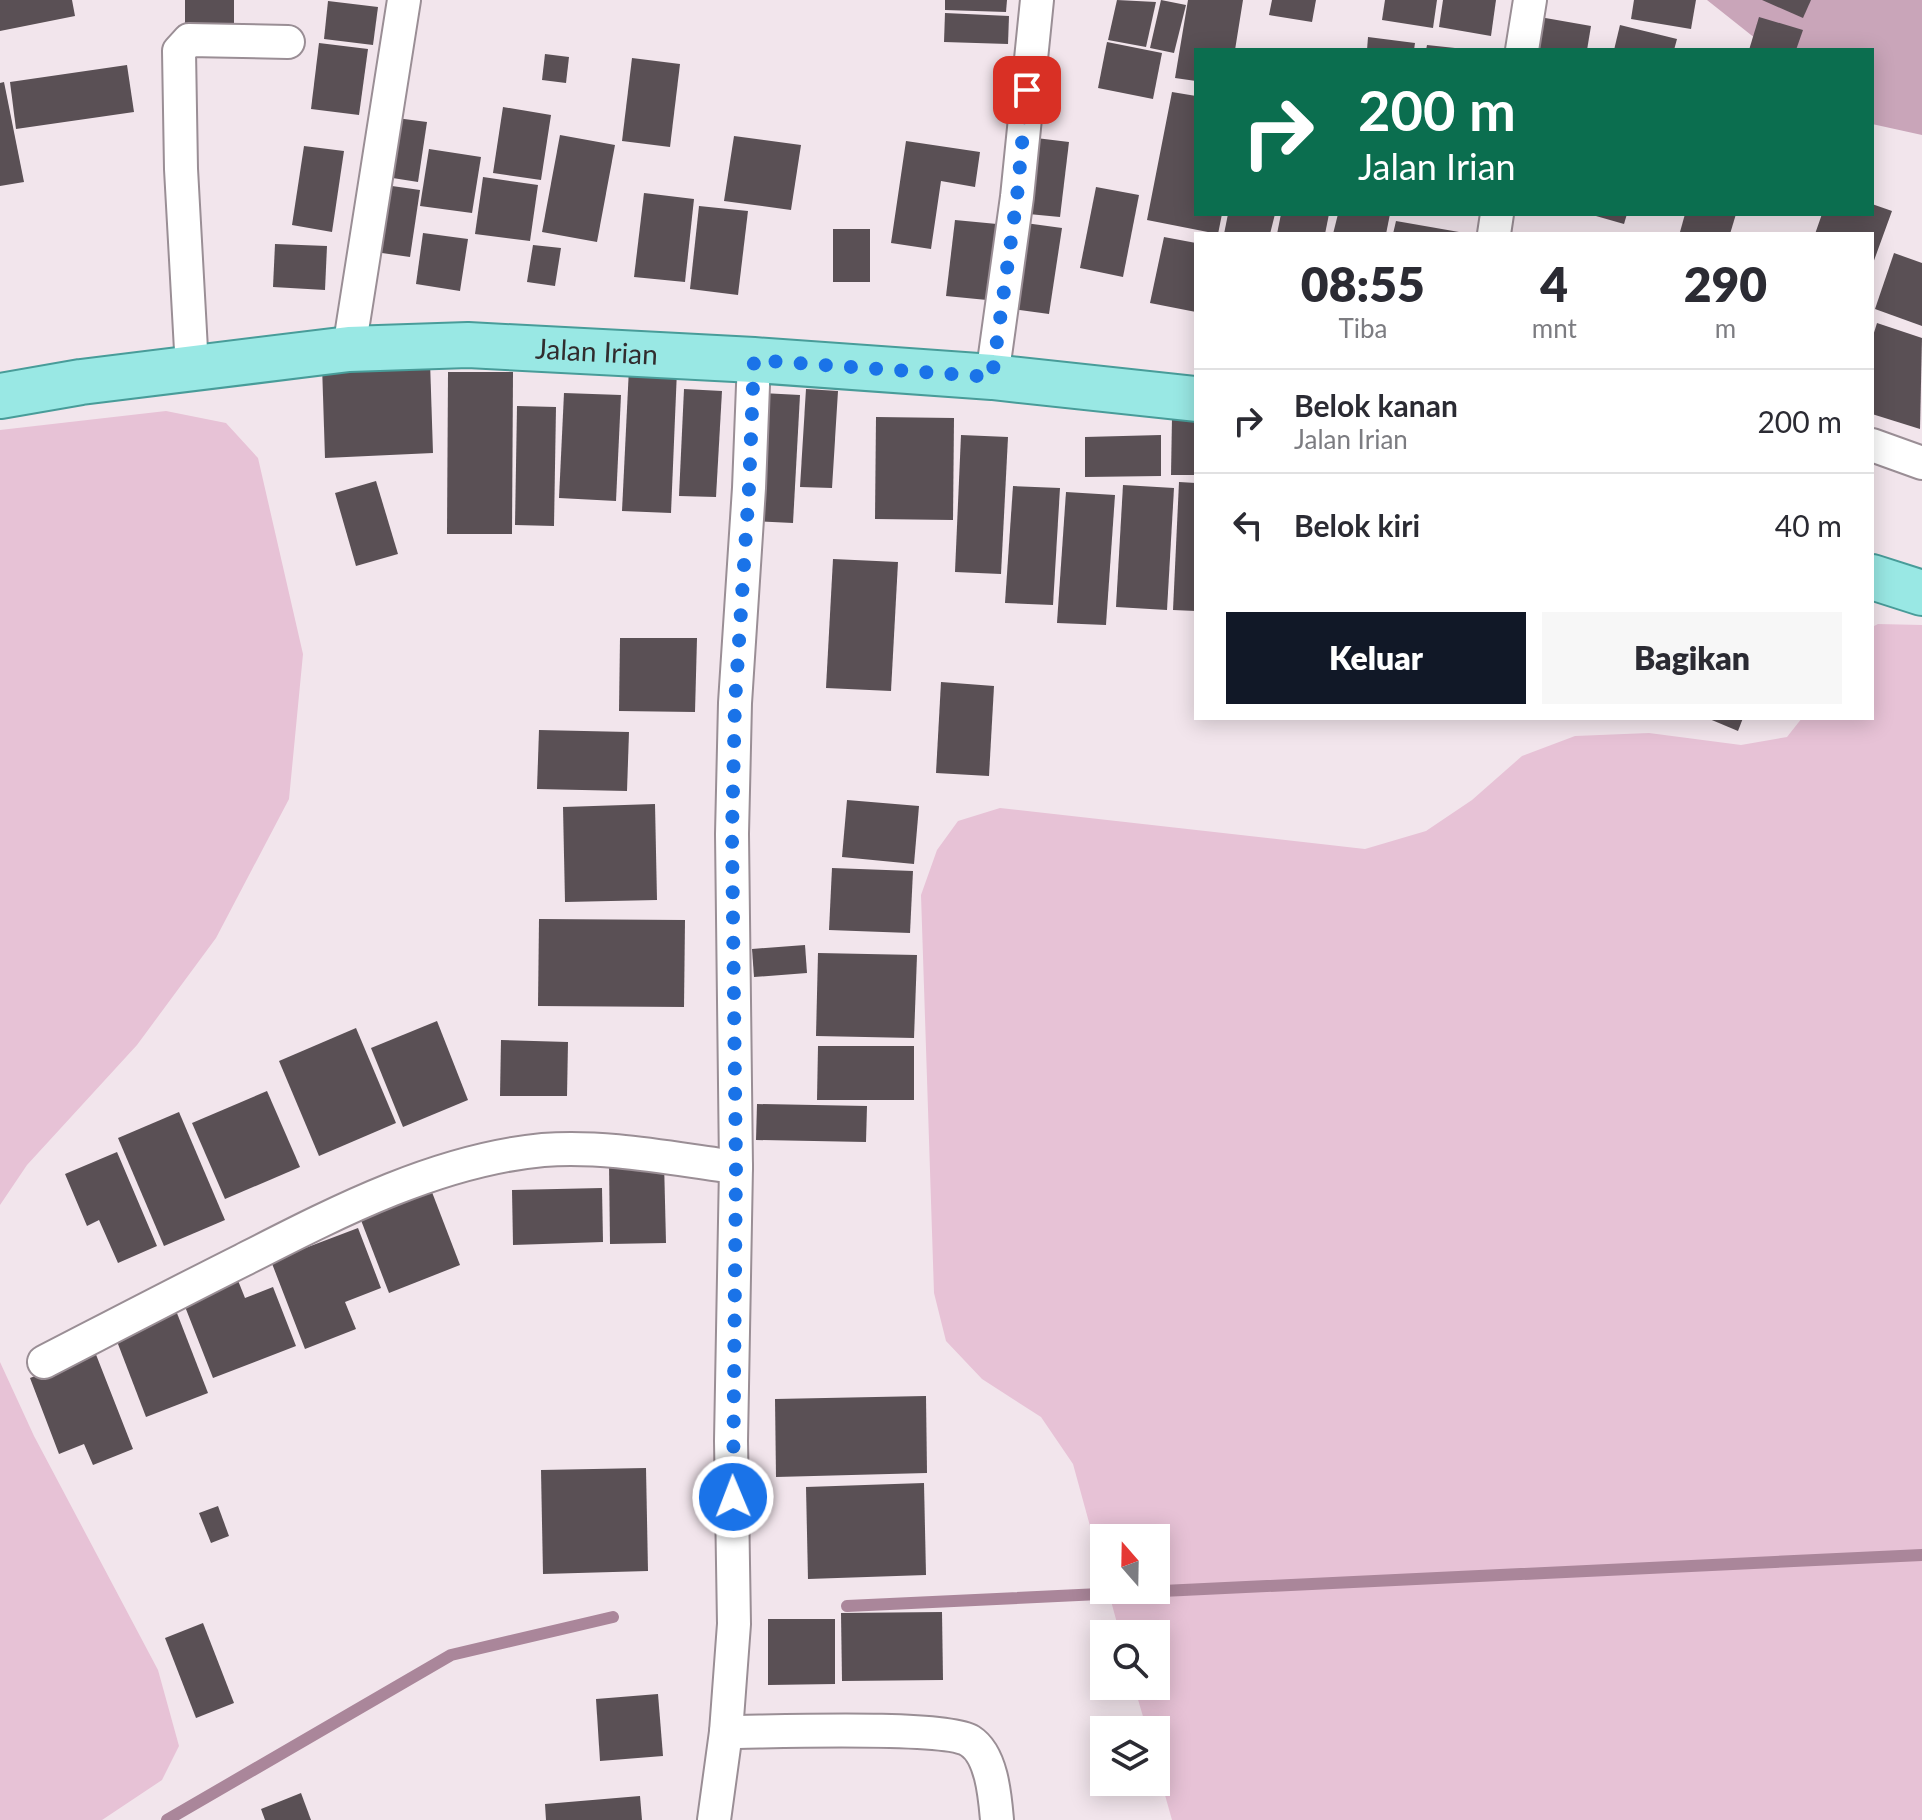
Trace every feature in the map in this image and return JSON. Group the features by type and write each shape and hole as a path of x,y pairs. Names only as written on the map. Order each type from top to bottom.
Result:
{"main road":[{"name":"Jalan Irian","path":"0,396 349,349 468,345 754,360 992,377 1194,399"},
{"path":"1874,578 1922,593"}],"street":[{"path":"349,349 404,0"},
{"path":"992,377 1017,197 1037,0"},
{"path":"1522,48 1530,0"},
{"path":"192,368 181,169 179,51 189,40 288,42"},
{"path":"714,1820 726,1732 734,1624 731,1441 736,1167 732,834 735,703 754,360"},
{"path":"1874,446 1922,463"},
{"path":"44,1362 317,1222 405,1184 495,1157 546,1150 611,1152 736,1167"},
{"path":"726,1732 903,1733 955,1736 969,1740 983,1756 996,1802 997,1820"}],"shaded area":[{"path":"1707,0 1922,0 1922,135 1874,124 1874,48 1767,48"},
{"path":"166,411 226,423 258,458 303,654 289,799 216,938 137,1045 27,1165 0,1205 0,430"},
{"path":"1922,625 1922,1820 1172,1820 1165,1796 1170,1796 1170,1716 1143,1716 1138,1700 1170,1700 1170,1620 1116,1620 1112,1604 1170,1604 1170,1524 1090,1526 1073,1464 1041,1417 982,1379 946,1341 934,1293 921,895 937,850 958,821 1000,808 1365,849 1426,831 1472,800 1522,756 1575,736 1649,733 1741,745 1787,737 1800,720 1874,720 1874,626"},
{"path":"0,1362 34,1436 158,1670 179,1746 162,1780 102,1820 0,1820"}],"building":[{"path":"0,0 72,0 75,16 0,31"},
{"path":"185,0 234,0 234,27 185,27"},
{"path":"945,0 1007,0 1006,12 945,10"},
{"path":"1117,0 1156,2 1146,47 1108,40"},
{"path":"1161,0 1186,5 1174,53 1150,48"},
{"path":"1188,0 1243,0 1235,48 1194,48 1194,81 1175,78"},
{"path":"1272,0 1316,0 1312,22 1269,15"},
{"path":"1385,0 1437,0 1433,28 1382,20"},
{"path":"1443,0 1496,0 1491,36 1439,27"},
{"path":"1634,0 1696,0 1691,29 1631,19"},
{"path":"1762,0 1811,0 1803,18"},
{"path":"328,1 378,7 373,45 324,39"},
{"path":"945,13 1009,16 1008,44 944,42"},
{"path":"1534,16 1591,26 1587,48 1529,48"},
{"path":"1759,17 1803,30 1797,48 1750,48"},
{"path":"1620,25 1677,39 1675,48 1614,48"},
{"path":"1368,37 1415,43 1414,48 1367,48"},
{"path":"1107,42 1162,53 1153,99 1098,88"},
{"path":"319,43 368,49 359,115 311,109"},
{"path":"1427,45 1455,48 1426,48"},
{"path":"545,54 569,57 566,83 542,80"},
{"path":"632,58 680,64 670,147 622,141"},
{"path":"127,65 134,112 16,129 10,82"},
{"path":"4,82 24,182 0,186 0,83"},
{"path":"1172,92 1194,96 1194,216 1222,216 1218,232 1147,220"},
{"path":"503,107 551,115 541,180 493,173"},
{"path":"389,117 427,122 418,182 380,176"},
{"path":"560,135 615,145 597,242 542,232"},
{"path":"734,136 801,145 791,210 724,201"},
{"path":"1028,137 1069,142 1060,217 1018,213"},
{"path":"906,141 980,152 975,187 941,181 931,249 891,243"},
{"path":"304,146 344,151 332,232 292,225"},
{"path":"429,149 481,157 472,213 420,206"},
{"path":"483,177 538,185 530,241 475,234"},
{"path":"378,184 420,190 410,257 368,251"},
{"path":"1096,187 1139,195 1123,277 1080,268"},
{"path":"644,193 694,199 685,282 634,277"},
{"path":"1874,205 1892,211 1874,260 1874,232 1816,232 1821,216 1874,216"},
{"path":"699,206 748,211 738,295 690,289"},
{"path":"1228,216 1274,216 1270,232 1224,232"},
{"path":"1281,216 1329,216 1325,232 1277,232"},
{"path":"1338,216 1390,216 1386,232 1334,232"},
{"path":"1596,216 1626,216 1624,224"},
{"path":"1684,216 1735,216 1731,232 1680,232"},
{"path":"955,220 997,224 987,300 946,296"},
{"path":"1396,221 1459,232 1393,232"},
{"path":"1018,222 1062,228 1049,314 1005,308"},
{"path":"833,229 870,229 870,282 833,282"},
{"path":"423,233 468,239 460,291 416,284"},
{"path":"1164,237 1194,243 1194,312 1150,303"},
{"path":"275,244 327,246 325,290 273,287"},
{"path":"533,245 561,248 555,286 527,282"},
{"path":"1894,253 1922,263 1922,326 1875,309"},
{"path":"1877,323 1922,338 1920,429 1874,415 1874,333"},
{"path":"430,361 433,453 325,458 322,365"},
{"path":"629,368 677,370 671,513 622,511"},
{"path":"448,372 513,372 512,534 447,534"},
{"path":"684,389 722,391 716,497 679,496"},
{"path":"806,389 838,391 832,488 800,487"},
{"path":"564,393 621,395 616,501 559,498"},
{"path":"760,393 800,395 793,523 753,521"},
{"path":"517,406 556,407 554,526 515,525"},
{"path":"876,417 954,418 953,520 875,519"},
{"path":"1172,417 1194,417 1194,475 1171,475"},
{"path":"961,435 1008,437 1001,574 955,572"},
{"path":"1161,435 1161,476 1085,477 1085,437"},
{"path":"376,481 398,554 356,566 335,493"},
{"path":"1179,482 1194,483 1194,611 1173,610"},
{"path":"1123,485 1174,488 1167,610 1116,607"},
{"path":"1013,486 1060,488 1053,605 1005,603"},
{"path":"1066,492 1115,495 1106,625 1057,623"},
{"path":"833,559 898,562 891,691 826,688"},
{"path":"620,638 697,638 695,712 619,711"},
{"path":"941,682 994,686 989,776 936,773"},
{"path":"1712,720 1742,720 1738,731"},
{"path":"539,730 629,732 627,791 537,789"},
{"path":"847,800 919,806 914,864 842,857"},
{"path":"655,804 657,900 565,902 563,807"},
{"path":"832,868 913,871 910,933 829,930"},
{"path":"539,919 685,920 684,1007 538,1006"},
{"path":"805,945 807,973 754,977 752,949"},
{"path":"818,953 917,955 914,1038 816,1036"},
{"path":"437,1021 468,1100 403,1127 371,1048"},
{"path":"356,1028 396,1123 319,1156 279,1061"},
{"path":"501,1040 568,1042 567,1096 500,1096"},
{"path":"818,1046 914,1046 914,1100 817,1100"},
{"path":"267,1091 300,1167 225,1199 192,1123"},
{"path":"757,1104 867,1106 866,1142 756,1140"},
{"path":"179,1112 225,1220 164,1246 118,1138"},
{"path":"117,1152 157,1246 118,1263 99,1220 87,1226 65,1174"},
{"path":"664,1161 666,1243 610,1244 609,1163"},
{"path":"430,1187 460,1265 389,1293 359,1215"},
{"path":"602,1188 603,1242 513,1245 512,1190"},
{"path":"358,1228 381,1288 345,1302 356,1329 305,1349 271,1261"},
{"path":"237,1278 245,1298 273,1287 296,1346 213,1378 182,1299"},
{"path":"175,1308 208,1393 146,1417 113,1331"},
{"path":"95,1352 133,1449 93,1465 84,1444 59,1454 30,1378"},
{"path":"926,1396 927,1473 776,1477 775,1399"},
{"path":"646,1468 648,1571 543,1574 541,1470"},
{"path":"924,1483 926,1575 808,1579 806,1487"},
{"path":"218,1506 229,1536 211,1543 199,1513"},
{"path":"942,1612 943,1680 842,1681 841,1613"},
{"path":"768,1619 835,1619 835,1684 768,1685"},
{"path":"203,1623 234,1703 196,1718 165,1638"},
{"path":"658,1694 663,1756 600,1761 596,1699"},
{"path":"301,1793 311,1820 265,1820 261,1809"},
{"path":"640,1796 642,1820 546,1820 545,1804"}],"waterway":[{"path":"847,1606 1922,1555"},
{"path":"167,1820 451,1655 613,1617"}],"route":[{"path":"733,1497 731,1441 736,1167 732,834 735,703 754,360 992,377 1017,197 1027,90"}]}
